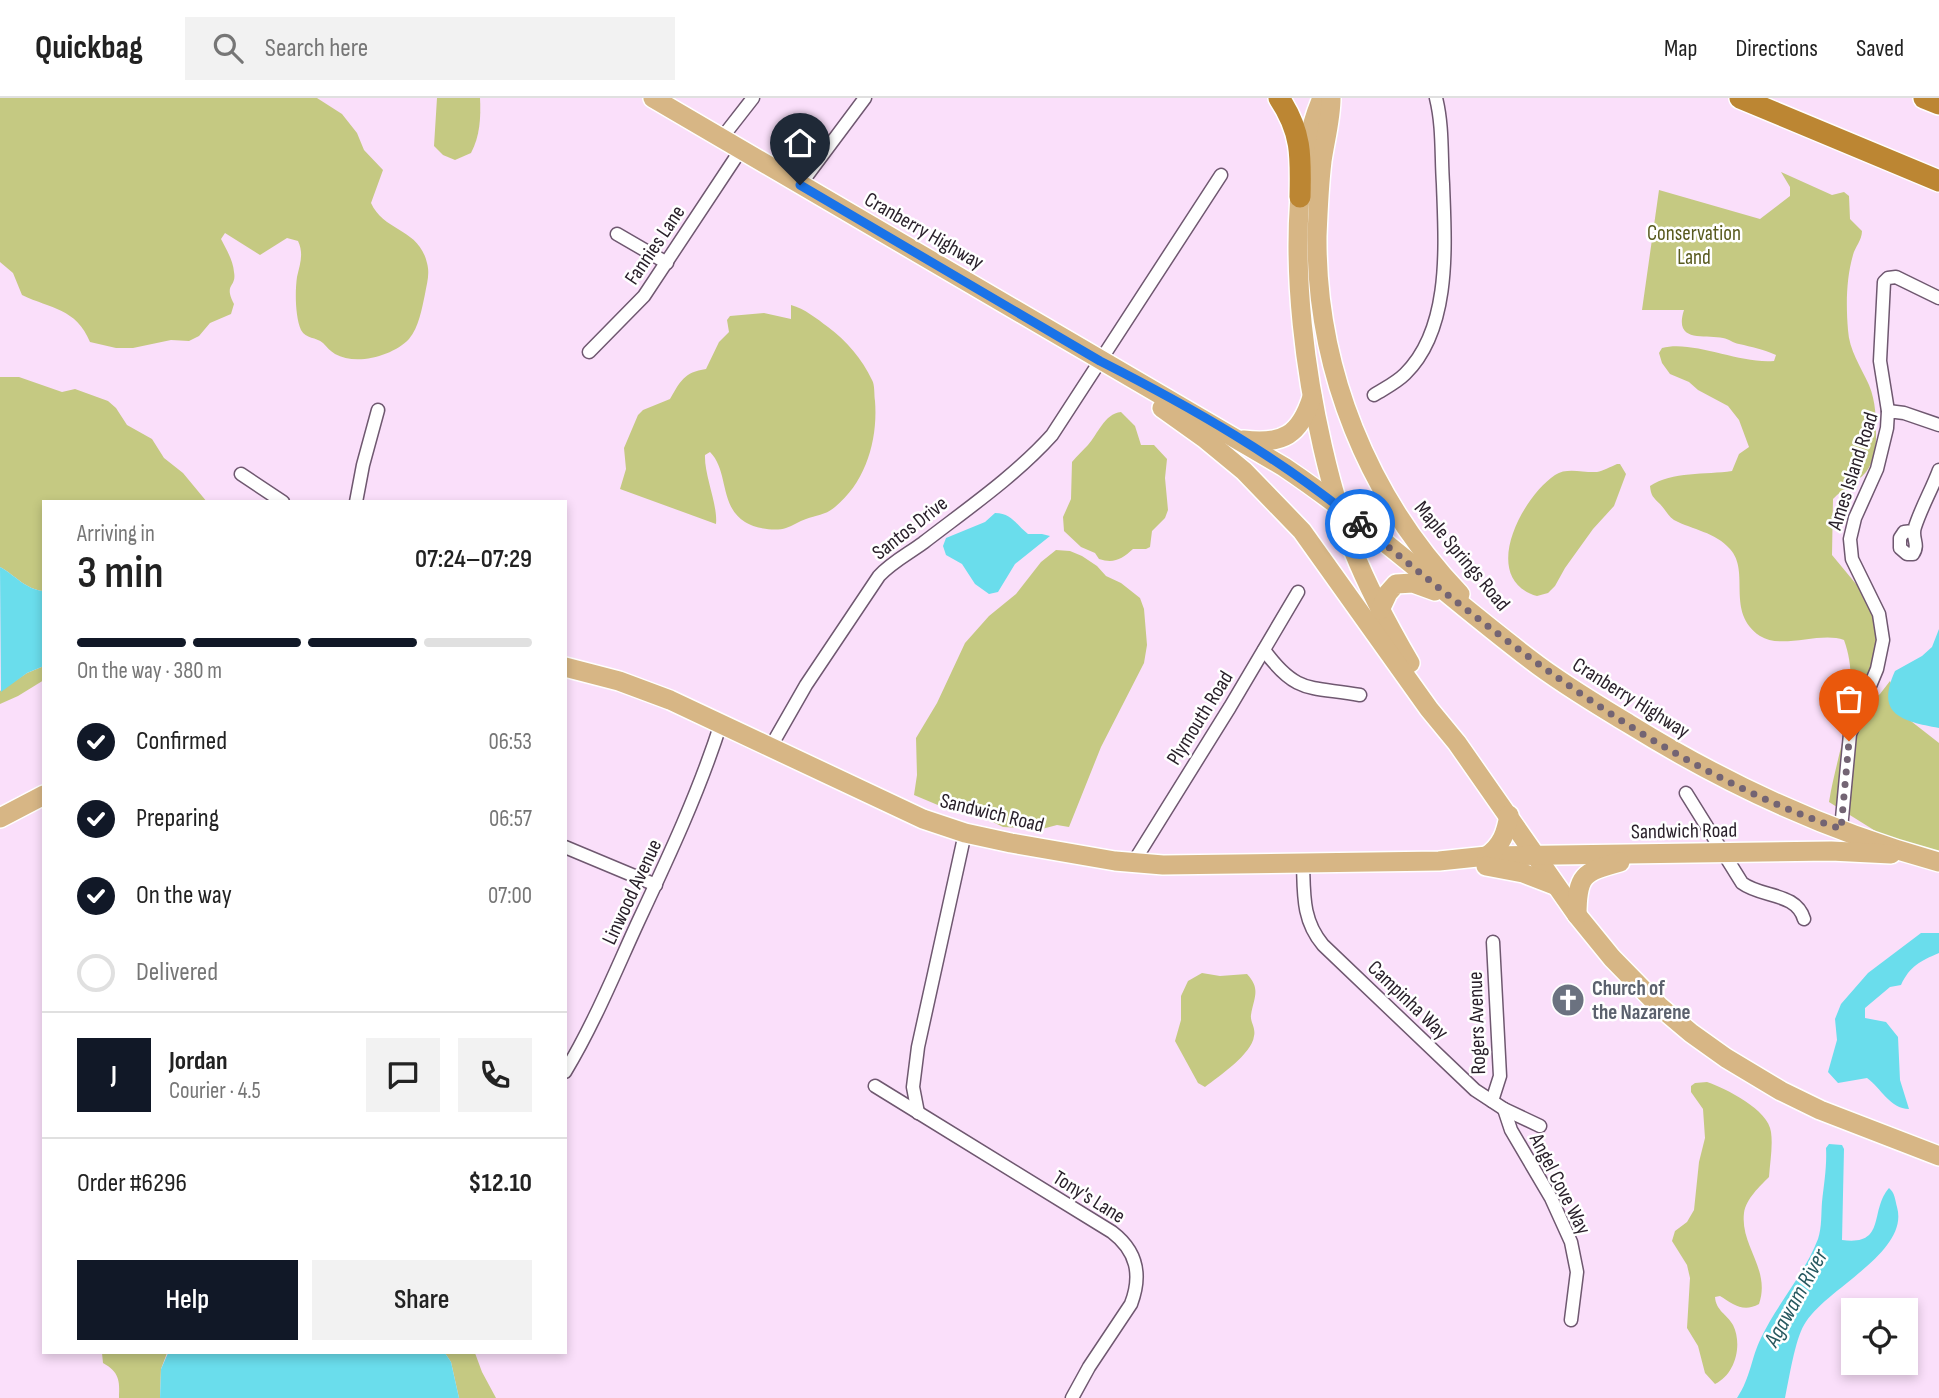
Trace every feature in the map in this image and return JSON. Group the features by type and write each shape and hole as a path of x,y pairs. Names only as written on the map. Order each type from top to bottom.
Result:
{"highway":[{"path":"1279,98 1290,116 1299,140 1300,197"},
{"path":"1740,98 1939,181"},
{"path":"1924,98 1939,104"}],"main road":[{"name":"Cranberry Highway","path":"653,98 1100,361 1239,439 1338,506 1446,595 1564,684 1690,762 1762,798 1841,829 1934,860"},
{"path":"1322,98 1309,145 1300,197 1300,269 1312,396 1338,506"},
{"name":"Maple Springs Road","path":"1331,98 1319,196 1318,269 1322,318 1340,393 1364,454 1393,509 1431,561 1500,636"},
{"name":"Cranberry Highway","path":"1100,361 1141,394 1204,438 1244,471 1282,509 1316,549 1429,709 1457,743 1577,915 1612,958 1659,1006 1726,1058 1801,1101 1939,1156"},
{"path":"1239,439 1273,441 1291,433 1302,421 1312,396"},
{"name":"Cranberry Highway","path":"1338,506 1380,610 1457,743"},
{"path":"1380,610 1391,588 1401,582 1413,583 1446,595"},
{"name":"Sandwich Road","path":"567,668 644,689 905,812 965,833 1058,852 1133,863 1181,865 1439,861 1488,856 1856,851 1934,860"},
{"path":"0,818 42,795"},
{"path":"1488,856 1505,836 1509,815"},
{"path":"1577,915 1577,889 1588,874 1598,868 1645,855"},
{"name":"Sandwich Road","path":"1439,861 1512,870 1555,885"}],"street":[{"path":"721,139 753,98"},
{"path":"800,185 865,98"},
{"path":"1374,395 1404,376 1417,360 1427,341 1441,295 1445,235 1440,125 1436,98"},
{"name":"Fannies Lane","path":"589,352 634,309 740,151"},
{"path":"1100,361 1221,175"},
{"path":"617,234 667,263"},
{"path":"1888,411 1880,361 1884,282 1896,277 1939,298"},
{"name":"Santos Drive","path":"770,748 806,685 879,576 1032,457 1052,435 1100,361"},
{"path":"356,500 378,410"},
{"name":"Ames Island Road","path":"1841,829 1850,734 1877,669 1883,640 1879,614 1852,559 1850,539 1855,518 1877,469 1888,428 1888,411 1904,413 1939,425"},
{"path":"1913,531 1939,470"},
{"path":"241,474 280,500"},
{"name":"Plymouth Road","path":"1133,863 1298,592"},
{"path":"1264,650 1278,670 1294,682 1311,688 1360,695"},
{"name":"Linwood Avenue","path":"567,1068 607,991 656,885 699,788 721,723"},
{"path":"1686,793 1745,885 1795,904 1804,919"},
{"path":"918,1113 913,1087 918,1047 965,833"},
{"path":"567,848 656,885"},
{"name":"Campinha Way","path":"1303,863 1306,915 1316,937 1465,1082 1504,1109 1540,1126"},
{"name":"Rogers Avenue","path":"1492,1101 1500,1076 1493,942"},
{"name":"Tony's Lane","path":"875,1086 1112,1232 1129,1248 1136,1271 1135,1294 1072,1398"},
{"name":"Angel Cove Way","path":"1504,1109 1511,1130 1551,1198 1571,1242 1577,1272 1571,1320"}],"green space":[{"path":"0,98 317,98 342,114 357,133 364,150 383,170 371,203 377,212 384,220 409,236 423,252 428,278 415,329 402,345 384,354 353,359 335,354 320,341 306,335 299,324 296,289 301,255 298,241 287,238 260,255 225,233 221,239 231,259 234,277 230,289 234,304 231,314 210,323 199,336 189,341 171,340 133,348 116,348 90,342 78,322 70,316 22,295 13,273 0,262"},
{"path":"437,98 480,98 479,126 471,153 455,160 443,155 434,146"},
{"name":"Conservation Land","path":"1781,172 1832,195 1844,192 1849,196 1850,219 1862,231 1849,273 1847,321 1851,344 1873,398 1876,447 1866,472 1833,499 1832,555 1861,590 1881,630 1870,701 1880,694 1890,681 1907,718 1939,743 1939,859 1877,832 1829,802 1850,700 1849,660 1844,640 1824,638 1779,641 1760,636 1744,616 1739,569 1730,549 1711,535 1674,520 1651,492 1650,486 1668,478 1732,471 1739,454 1749,447 1739,420 1728,406 1689,382 1670,374 1662,363 1659,353 1662,348 1688,347 1760,361 1774,361 1776,355 1725,339 1687,333 1682,321 1684,310 1642,310 1659,190 1760,219 1790,196 1790,187"},
{"path":"791,305 810,314 841,338 859,358 873,382 875,416 872,445 862,473 846,497 828,512 786,528 754,526 745,522 731,507 720,469 710,452 705,455 705,463 716,524 620,489 626,469 624,448 638,415 643,410 670,399 688,375 706,369 719,342 729,332 727,320 730,316 764,313 791,319"},
{"path":"0,377 19,377 62,392 75,389 108,401 127,425 152,439 164,458 183,473 205,500 42,500 42,591 26,585 0,567"},
{"path":"1121,412 1135,426 1141,445 1154,445 1167,459 1165,478 1168,510 1165,518 1152,531 1150,547 1133,549 1121,558 1109,561 1099,559 1095,553 1081,547 1064,531 1063,517 1071,499 1072,462 1106,420"},
{"path":"1620,464 1626,474 1614,506 1593,529 1555,586 1548,593 1537,596 1520,587 1511,573 1508,556 1519,519 1530,501 1555,475 1570,471 1597,472"},
{"path":"1056,550 1070,551 1082,556 1106,576 1121,583 1140,598 1144,609 1147,645 1144,663 1101,747 1069,827 1003,827 983,817 952,811 914,795 917,775 916,738 937,703 965,643 989,616 1016,594 1041,562"},
{"path":"42,667 42,681 0,704 0,691 27,673"},
{"path":"1202,973 1220,976 1247,974 1255,989 1251,1015 1254,1028 1252,1043 1234,1064 1205,1087 1198,1083 1175,1041 1181,1020 1181,996 1188,981"},
{"path":"1707,1082 1755,1108 1768,1124 1772,1137 1769,1177 1750,1198 1744,1213 1746,1236 1761,1280 1759,1304 1743,1308 1720,1296 1715,1297 1720,1309 1733,1325 1737,1350 1728,1374 1715,1384 1705,1373 1698,1346 1687,1328 1690,1278 1687,1265 1672,1241 1675,1231 1687,1222 1694,1210 1699,1162 1705,1138 1703,1109 1691,1092 1691,1086"},
{"path":"102,1354 167,1354 161,1369 160,1398 119,1398 117,1377 103,1363"},
{"path":"446,1354 475,1354 496,1398 459,1398 451,1362"}],"water":[{"path":"995,513 1010,517 1028,534 1050,536 1015,564 998,592 989,594 975,584 962,564 946,555 943,546 946,538 985,522"},
{"path":"0,567 26,585 42,591 42,667 27,673 1,692"},
{"path":"1939,629 1939,728 1904,718 1890,707 1888,697 1895,671 1922,656 1932,647"},
{"path":"1921,933 1939,933 1939,953 1916,965 1901,985 1890,987 1865,1008 1865,1018 1886,1022 1898,1037 1900,1080 1909,1109 1896,1106 1867,1078 1838,1083 1828,1072 1837,1040 1835,1019 1841,1004 1868,973"},
{"name":"Agawam River","path":"1829,1144 1842,1145 1844,1149 1842,1240 1866,1238 1875,1225 1883,1197 1889,1188 1893,1192 1897,1207 1898,1224 1891,1240 1879,1255 1814,1311 1804,1325 1795,1350 1785,1398 1737,1398 1761,1338 1818,1239 1826,1148"},
{"path":"168,1354 446,1354 451,1362 459,1398 160,1398 161,1369"}],"way so far":[{"path":"1360,524 1446,595 1564,684 1690,762 1791,811 1841,829 1849,741"}],"place":[{"name":"Church of the Nazarene","path":"1568,1000"}],"route":[{"path":"800,185 1239,439 1303,480 1360,524"}]}
